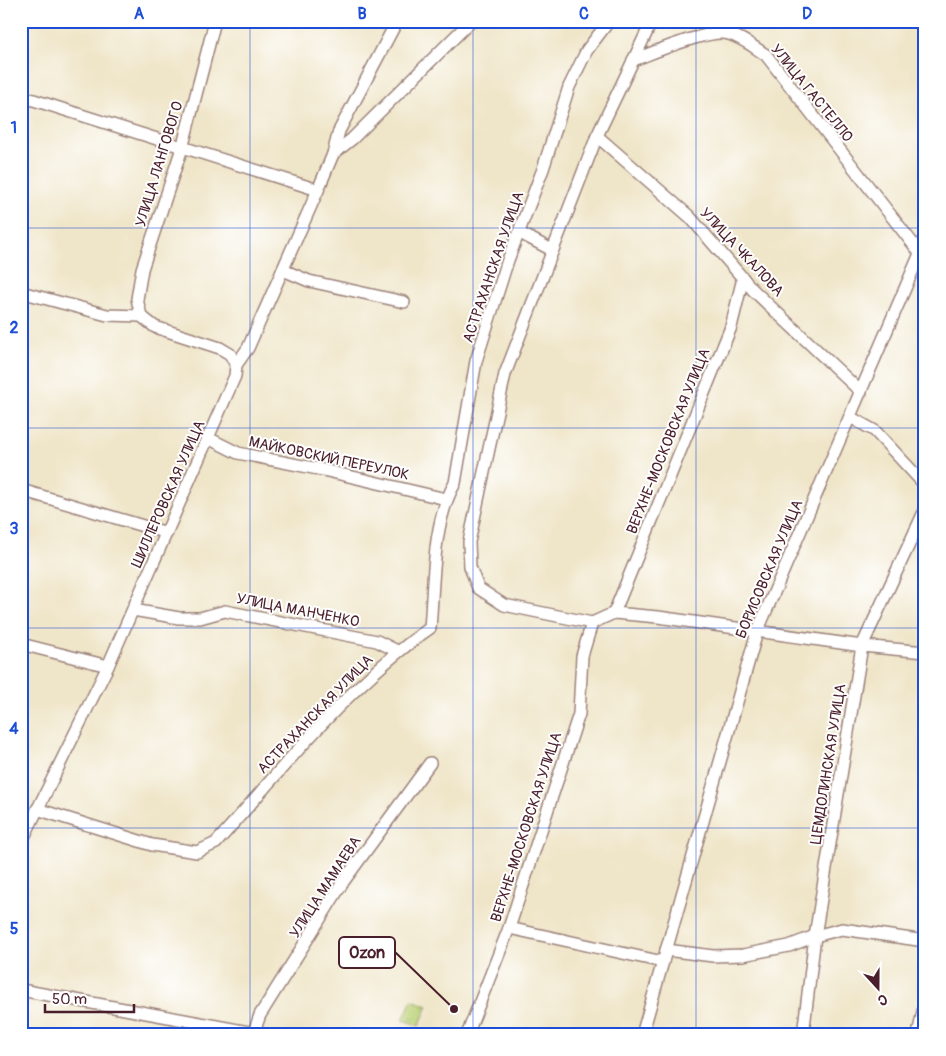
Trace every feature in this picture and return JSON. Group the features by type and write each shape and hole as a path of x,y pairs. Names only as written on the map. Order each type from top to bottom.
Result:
{"street":[{"name":"УЛИЦА ЛАНГОВОГО","path":"141,316 137,299 142,269 183,145 215,21"},
{"name":"ШИЛЛЕРОВСКАЯ УЛИЦА","path":"21,843 108,666 236,376 236,365 248,348 318,190 333,154 339,131 398,21"},
{"name":"ШИЛЛЕРОВСКАЯ УЛИЦА","path":"333,154 352,139 470,21"},
{"name":"АСТРАХАНСКАЯ УЛИЦА","path":"37,809 152,846 197,852 216,843 344,700 397,651 430,628 440,521 446,499 455,483 476,361 508,260 520,233 543,169 569,87 587,50 609,21"},
{"path":"652,21 597,136 552,250 503,383 469,542 470,566 478,588 504,605 592,623 614,613 658,617 862,646 925,652"},
{"name":"УЛИЦА ГАСТЕЛЛО","path":"633,60 708,35 728,33 747,42 766,55 922,256"},
{"path":"21,96 183,145 318,190"},
{"name":"УЛИЦА ЧКАЛОВА","path":"597,136 690,217 743,278 861,392"},
{"path":"520,233 552,250"},
{"name":"БОРИСОВСКАЯ УЛИЦА","path":"642,1035 757,632 922,256 925,242"},
{"path":"283,270 309,281 404,302"},
{"name":"ВЕРХНЕ-МОСКОВСКАЯ УЛИЦА","path":"614,613 731,326 743,278"},
{"path":"21,292 107,314 141,316 155,327 220,348 230,354 236,365"},
{"path":"850,418 875,431 925,484"},
{"name":"МАЙКОВСКИЙ ПЕРЕУЛОК","path":"208,438 238,453 323,470 446,499"},
{"path":"21,490 167,533"},
{"name":"ЦЕМДОЛИНСКАЯ УЛИЦА","path":"802,1035 862,646 925,510"},
{"name":"УЛИЦА МАНЧЕНКО","path":"133,610 179,618 200,618 225,611 378,641 397,651"},
{"name":"ВЕРХНЕ-МОСКОВСКАЯ УЛИЦА","path":"467,1035 509,928 580,714 582,656 592,623"},
{"path":"21,644 108,666"},
{"name":"УЛИЦА МАМАЕВА","path":"260,1034 260,1015 343,882 430,763"},
{"path":"509,928 663,962"},
{"path":"666,950 713,956 743,956 790,946 842,929 925,941"},
{"path":"21,990 260,1034"},
{"path":"918,1035 925,1002"}],"green space":[{"path":"412,1000 428,1006 419,1026 403,1020"}],"place":[{"name":"Ozon","path":"454,1009"}]}
